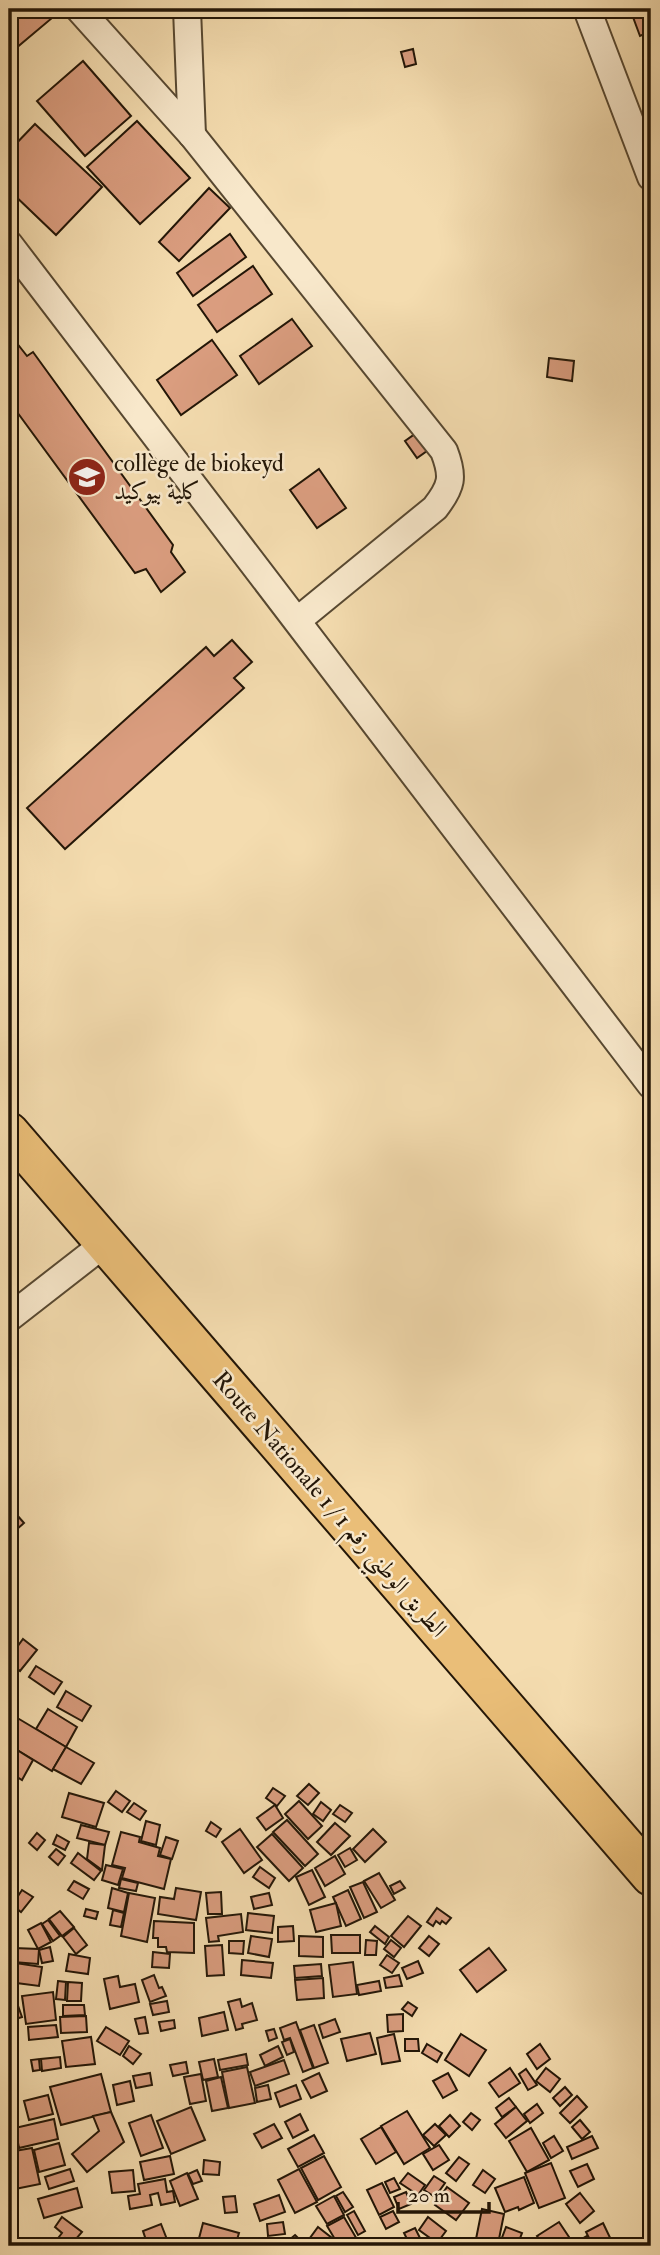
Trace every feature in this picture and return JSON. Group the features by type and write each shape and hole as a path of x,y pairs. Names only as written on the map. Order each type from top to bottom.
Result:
{"main road":[{"name":"Route Nationale 1 / الطريق الوطني رقم 1","path":"9,1132 651,1876"}],"street":[{"path":"79,9 192,135 444,451 451,471 448,491 435,508 298,620"},
{"path":"187,9 192,135"},
{"path":"587,9 651,177"},
{"path":"9,244 651,1085"},
{"path":"9,1318 104,1244"}],"building":[{"path":"9,9 44,9 52,18 9,54"},
{"path":"369,9 378,9 378,18 369,18"},
{"path":"630,9 651,9 651,31 640,36"},
{"path":"413,49 416,64 405,67 401,52"},
{"path":"83,61 131,116 85,156 37,101"},
{"path":"137,121 190,178 140,224 87,167"},
{"path":"35,124 102,187 56,235 9,190 9,151"},
{"path":"209,188 230,208 179,261 159,242"},
{"path":"230,234 246,257 193,296 177,273"},
{"path":"253,266 272,294 217,332 198,305"},
{"path":"292,319 312,346 259,384 240,356"},
{"path":"212,340 237,375 181,415 157,380"},
{"path":"16,342 27,356 33,352 173,545 171,552 185,572 161,592 146,569 135,573 9,401 9,347"},
{"path":"549,358 574,361 572,381 547,377"},
{"path":"422,429 434,446 417,458 405,441"},
{"path":"319,469 346,508 317,528 290,490"},
{"path":"232,640 252,662 234,678 244,688 65,849 27,808 206,647 214,656"},
{"path":"9,1506 24,1523 9,1536"},
{"path":"23,1639 37,1650 20,1671 9,1662 9,1658"},
{"path":"36,1666 62,1682 54,1694 29,1677"},
{"path":"66,1691 91,1706 82,1721 57,1707"},
{"path":"48,1709 77,1727 66,1747 36,1729"},
{"path":"9,1713 66,1747 52,1771 9,1745"},
{"path":"66,1747 94,1763 81,1784 53,1769"},
{"path":"17,1750 33,1760 22,1780 9,1772 9,1764"},
{"path":"309,1784 319,1793 308,1805 297,1796"},
{"path":"273,1788 285,1796 277,1806 266,1798"},
{"path":"116,1791 130,1801 122,1812 108,1802"},
{"path":"69,1793 104,1803 96,1827 62,1817"},
{"path":"299,1801 322,1826 308,1839 285,1814"},
{"path":"321,1802 331,1810 323,1821 313,1814"},
{"path":"134,1803 146,1811 140,1820 127,1812"},
{"path":"275,1805 283,1818 266,1830 257,1818"},
{"path":"340,1805 352,1813 345,1822 333,1814"},
{"path":"287,1820 318,1854 305,1866 273,1832"},
{"path":"146,1821 160,1825 156,1845 141,1841"},
{"path":"211,1822 221,1829 216,1837 206,1831"},
{"path":"335,1823 350,1836 331,1855 317,1842"},
{"path":"81,1825 109,1832 105,1845 77,1838"},
{"path":"240,1829 262,1860 244,1873 222,1842"},
{"path":"373,1829 386,1842 365,1862 353,1849"},
{"path":"121,1832 140,1837 139,1842 160,1848 158,1856 171,1859 164,1889 122,1878 125,1868 112,1865"},
{"path":"37,1833 45,1840 37,1850 29,1843"},
{"path":"272,1834 303,1868 289,1881 257,1847"},
{"path":"57,1835 69,1842 65,1850 53,1844"},
{"path":"166,1837 178,1841 172,1859 160,1855"},
{"path":"89,1843 105,1845 102,1870 87,1859"},
{"path":"350,1848 357,1860 345,1867 338,1855"},
{"path":"56,1849 65,1856 58,1865 49,1857"},
{"path":"78,1853 101,1871 94,1880 71,1863"},
{"path":"335,1856 345,1874 325,1886 315,1868"},
{"path":"106,1865 123,1869 118,1885 102,1880"},
{"path":"260,1867 275,1878 269,1888 253,1877"},
{"path":"312,1870 325,1897 309,1905 296,1877"},
{"path":"379,1873 395,1900 381,1908 364,1881"},
{"path":"121,1879 138,1883 136,1891 119,1888"},
{"path":"74,1881 89,1889 83,1899 68,1890"},
{"path":"400,1881 405,1888 394,1894 390,1886"},
{"path":"363,1882 377,1912 364,1918 350,1887"},
{"path":"112,1888 128,1893 124,1912 108,1908"},
{"path":"176,1888 201,1892 196,1920 158,1914 160,1897 174,1899"},
{"path":"22,1890 33,1897 21,1912 12,1905"},
{"path":"348,1890 361,1919 346,1926 333,1897"},
{"path":"221,1892 222,1914 208,1914 206,1893"},
{"path":"129,1893 155,1898 147,1942 121,1936"},
{"path":"269,1893 272,1905 254,1909 251,1897"},
{"path":"336,1903 341,1926 316,1932 310,1910"},
{"path":"437,1908 451,1918 446,1924 436,1921 433,1926 427,1922"},
{"path":"86,1909 98,1912 96,1919 84,1916"},
{"path":"113,1910 124,1913 121,1927 110,1925"},
{"path":"60,1911 74,1927 62,1936 49,1919"},
{"path":"248,1913 274,1916 272,1933 246,1930"},
{"path":"241,1914 243,1932 218,1936 219,1941 209,1942 206,1918"},
{"path":"408,1916 421,1926 404,1947 391,1936"},
{"path":"48,1920 60,1936 53,1941 42,1924"},
{"path":"154,1921 194,1923 194,1953 167,1952 166,1947 158,1947 158,1938 153,1938"},
{"path":"41,1923 51,1942 38,1949 28,1930"},
{"path":"293,1926 294,1941 278,1942 278,1927"},
{"path":"375,1926 389,1937 385,1944 370,1932"},
{"path":"74,1928 87,1945 76,1954 63,1937"},
{"path":"331,1935 360,1935 360,1953 332,1953"},
{"path":"251,1936 272,1939 269,1957 248,1953"},
{"path":"299,1936 323,1937 323,1957 299,1956"},
{"path":"429,1936 439,1944 429,1956 419,1948"},
{"path":"366,1940 377,1941 376,1955 365,1955"},
{"path":"391,1940 401,1948 394,1957 384,1949"},
{"path":"229,1941 244,1941 243,1954 229,1953"},
{"path":"222,1945 224,1975 207,1976 205,1946"},
{"path":"50,1947 53,1961 42,1963 39,1950"},
{"path":"14,1948 39,1949 38,1964 13,1962"},
{"path":"489,1948 506,1970 477,1992 460,1970"},
{"path":"153,1952 170,1954 169,1968 152,1967"},
{"path":"69,1954 90,1958 88,1974 66,1971"},
{"path":"387,1955 399,1963 392,1973 380,1965"},
{"path":"242,1960 273,1963 271,1978 241,1975"},
{"path":"418,1961 423,1973 407,1979 402,1968"},
{"path":"9,1962 42,1967 39,1986 9,1982"},
{"path":"353,1962 357,1994 333,1997 329,1965"},
{"path":"321,1964 322,1976 295,1978 294,1966"},
{"path":"154,1975 159,1988 162,1987 166,1996 150,2002 142,1980"},
{"path":"399,1975 402,1986 386,1988 384,1978"},
{"path":"118,1976 120,1987 135,1984 139,2002 110,2009 104,1979"},
{"path":"323,1978 324,1998 297,2000 295,1980"},
{"path":"58,1981 66,1982 65,2000 56,1999"},
{"path":"379,1981 381,1991 359,1995 357,1985"},
{"path":"68,1982 82,1983 81,2001 67,2001"},
{"path":"53,1992 56,2020 26,2024 22,1996"},
{"path":"240,1999 242,2007 252,2003 257,2020 242,2024 243,2028 236,2030 228,2002"},
{"path":"16,2000 22,2017 9,2021 9,2002"},
{"path":"167,2001 169,2012 153,2015 150,2004"},
{"path":"408,2002 417,2008 412,2016 402,2009"},
{"path":"63,2005 84,2005 85,2015 63,2016"},
{"path":"224,2012 228,2030 202,2036 199,2018"},
{"path":"403,2014 403,2031 388,2032 387,2015"},
{"path":"86,2016 87,2032 61,2033 60,2017"},
{"path":"145,2017 148,2033 139,2034 135,2019"},
{"path":"335,2019 340,2032 323,2038 319,2025"},
{"path":"174,2020 175,2028 161,2031 159,2022"},
{"path":"296,2022 313,2068 303,2072 290,2038 284,2040 280,2028"},
{"path":"56,2025 58,2037 29,2040 28,2027"},
{"path":"314,2025 328,2063 314,2068 300,2030"},
{"path":"106,2027 129,2041 120,2055 97,2041"},
{"path":"274,2029 277,2038 269,2041 266,2031"},
{"path":"370,2033 376,2054 347,2061 341,2039"},
{"path":"394,2034 400,2061 382,2064 377,2038"},
{"path":"461,2034 486,2050 469,2076 445,2060"},
{"path":"91,2037 95,2064 66,2067 62,2041"},
{"path":"290,2039 294,2052 287,2055 282,2042"},
{"path":"405,2039 418,2039 419,2051 405,2051"},
{"path":"427,2044 442,2053 437,2062 422,2053"},
{"path":"540,2044 550,2059 537,2069 527,2054"},
{"path":"129,2046 141,2054 133,2064 123,2056"},
{"path":"278,2046 283,2057 265,2066 260,2055"},
{"path":"246,2054 248,2065 220,2070 218,2060"},
{"path":"60,2057 61,2068 42,2071 41,2059"},
{"path":"39,2059 40,2070 33,2071 31,2060"},
{"path":"214,2059 218,2077 203,2080 199,2062"},
{"path":"284,2060 289,2074 255,2086 250,2072"},
{"path":"186,2062 188,2073 173,2076 170,2065"},
{"path":"247,2067 255,2103 229,2108 222,2072"},
{"path":"510,2068 520,2083 499,2097 489,2083"},
{"path":"546,2068 560,2079 550,2092 536,2081"},
{"path":"526,2069 537,2085 528,2090 519,2074"},
{"path":"150,2073 152,2085 136,2088 133,2076"},
{"path":"319,2073 327,2091 311,2098 302,2081"},
{"path":"448,2073 457,2090 443,2098 433,2081"},
{"path":"101,2074 111,2112 61,2125 50,2087"},
{"path":"201,2074 206,2101 190,2104 184,2077"},
{"path":"221,2077 228,2108 212,2111 206,2081"},
{"path":"130,2081 134,2101 117,2105 113,2085"},
{"path":"268,2085 271,2099 257,2102 255,2088"},
{"path":"296,2085 301,2099 280,2107 275,2093"},
{"path":"565,2087 572,2095 560,2106 553,2098"},
{"path":"48,2095 53,2114 29,2120 24,2101"},
{"path":"577,2096 587,2107 570,2123 560,2113"},
{"path":"509,2098 516,2107 502,2117 496,2108"},
{"path":"537,2104 543,2113 530,2123 524,2114"},
{"path":"191,2107 205,2140 171,2154 157,2121"},
{"path":"516,2107 527,2121 506,2138 495,2124"},
{"path":"407,2111 430,2148 404,2164 381,2126"},
{"path":"111,2112 124,2142 87,2172 72,2154 99,2131 93,2116"},
{"path":"471,2113 480,2120 472,2130 463,2122"},
{"path":"300,2114 308,2130 293,2138 285,2122"},
{"path":"151,2115 163,2148 141,2156 129,2123"},
{"path":"450,2115 460,2126 449,2137 439,2126"},
{"path":"54,2119 58,2139 19,2148 15,2128"},
{"path":"580,2120 590,2132 582,2139 572,2127"},
{"path":"274,2124 282,2138 262,2148 254,2134"},
{"path":"435,2124 446,2135 434,2146 423,2135"},
{"path":"381,2127 396,2152 376,2164 361,2139"},
{"path":"531,2128 549,2160 527,2172 509,2141"},
{"path":"314,2135 324,2153 298,2167 288,2149"},
{"path":"554,2136 563,2151 551,2158 543,2143"},
{"path":"592,2136 598,2148 572,2159 567,2147"},
{"path":"59,2143 65,2165 39,2172 34,2150"},
{"path":"439,2145 449,2160 433,2170 423,2154"},
{"path":"32,2148 40,2184 10,2190 9,2152"},
{"path":"170,2156 174,2174 144,2180 140,2162"},
{"path":"324,2156 341,2187 318,2200 301,2168"},
{"path":"459,2157 469,2164 456,2181 446,2173"},
{"path":"204,2160 220,2162 219,2175 203,2174"},
{"path":"551,2163 565,2198 539,2208 525,2173"},
{"path":"587,2164 594,2179 578,2187 570,2171"},
{"path":"70,2169 74,2181 49,2189 45,2177"},
{"path":"299,2169 317,2202 295,2213 278,2180"},
{"path":"133,2170 135,2191 112,2193 109,2172"},
{"path":"197,2170 202,2181 193,2184 188,2174"},
{"path":"483,2170 495,2179 485,2193 473,2185"},
{"path":"187,2173 198,2199 180,2206 170,2181"},
{"path":"408,2173 425,2185 418,2195 400,2183"},
{"path":"434,2176 445,2183 435,2197 424,2190"},
{"path":"524,2177 534,2203 519,2210 518,2207 505,2212 495,2188"},
{"path":"394,2178 400,2189 390,2193 385,2182"},
{"path":"165,2179 167,2192 173,2191 175,2202 161,2205 158,2193 150,2195 152,2205 130,2209 128,2196 140,2194 138,2184"},
{"path":"382,2183 394,2207 379,2215 367,2190"},
{"path":"447,2187 469,2203 456,2220 435,2205"},
{"path":"77,2188 82,2207 44,2218 38,2199"},
{"path":"343,2192 353,2207 345,2212 336,2196"},
{"path":"406,2192 411,2204 399,2209 394,2197"},
{"path":"580,2193 594,2211 580,2223 566,2204"},
{"path":"279,2195 285,2212 260,2221 254,2204"},
{"path":"235,2196 237,2212 225,2213 223,2197"},
{"path":"334,2196 344,2215 327,2224 316,2206"},
{"path":"482,2209 504,2214 498,2244 476,2239"},
{"path":"354,2211 365,2231 358,2235 347,2215"},
{"path":"393,2211 399,2222 386,2229 380,2217"},
{"path":"62,2217 82,2232 70,2246 52,2246 62,2233 55,2227"},
{"path":"344,2217 358,2241 348,2246 339,2246 327,2226"},
{"path":"428,2217 446,2231 437,2243 419,2230"},
{"path":"283,2222 285,2234 268,2236 267,2224"},
{"path":"559,2222 575,2246 544,2246 537,2236"},
{"path":"203,2223 239,2233 235,2246 197,2246"},
{"path":"603,2223 614,2246 593,2246 586,2232"},
{"path":"161,2224 168,2242 148,2246 143,2231"},
{"path":"318,2227 332,2238 325,2246 313,2246 307,2242"},
{"path":"506,2227 522,2233 517,2246 500,2243"},
{"path":"415,2228 420,2238 409,2243 404,2233"},
{"path":"295,2235 306,2246 282,2246"},
{"path":"587,2236 591,2246 581,2246 578,2241"},
{"path":"405,2239 407,2246 386,2245"}],"place":[{"name":"collège de biokeyd كلية بيوكيد","path":"87,477"}]}
